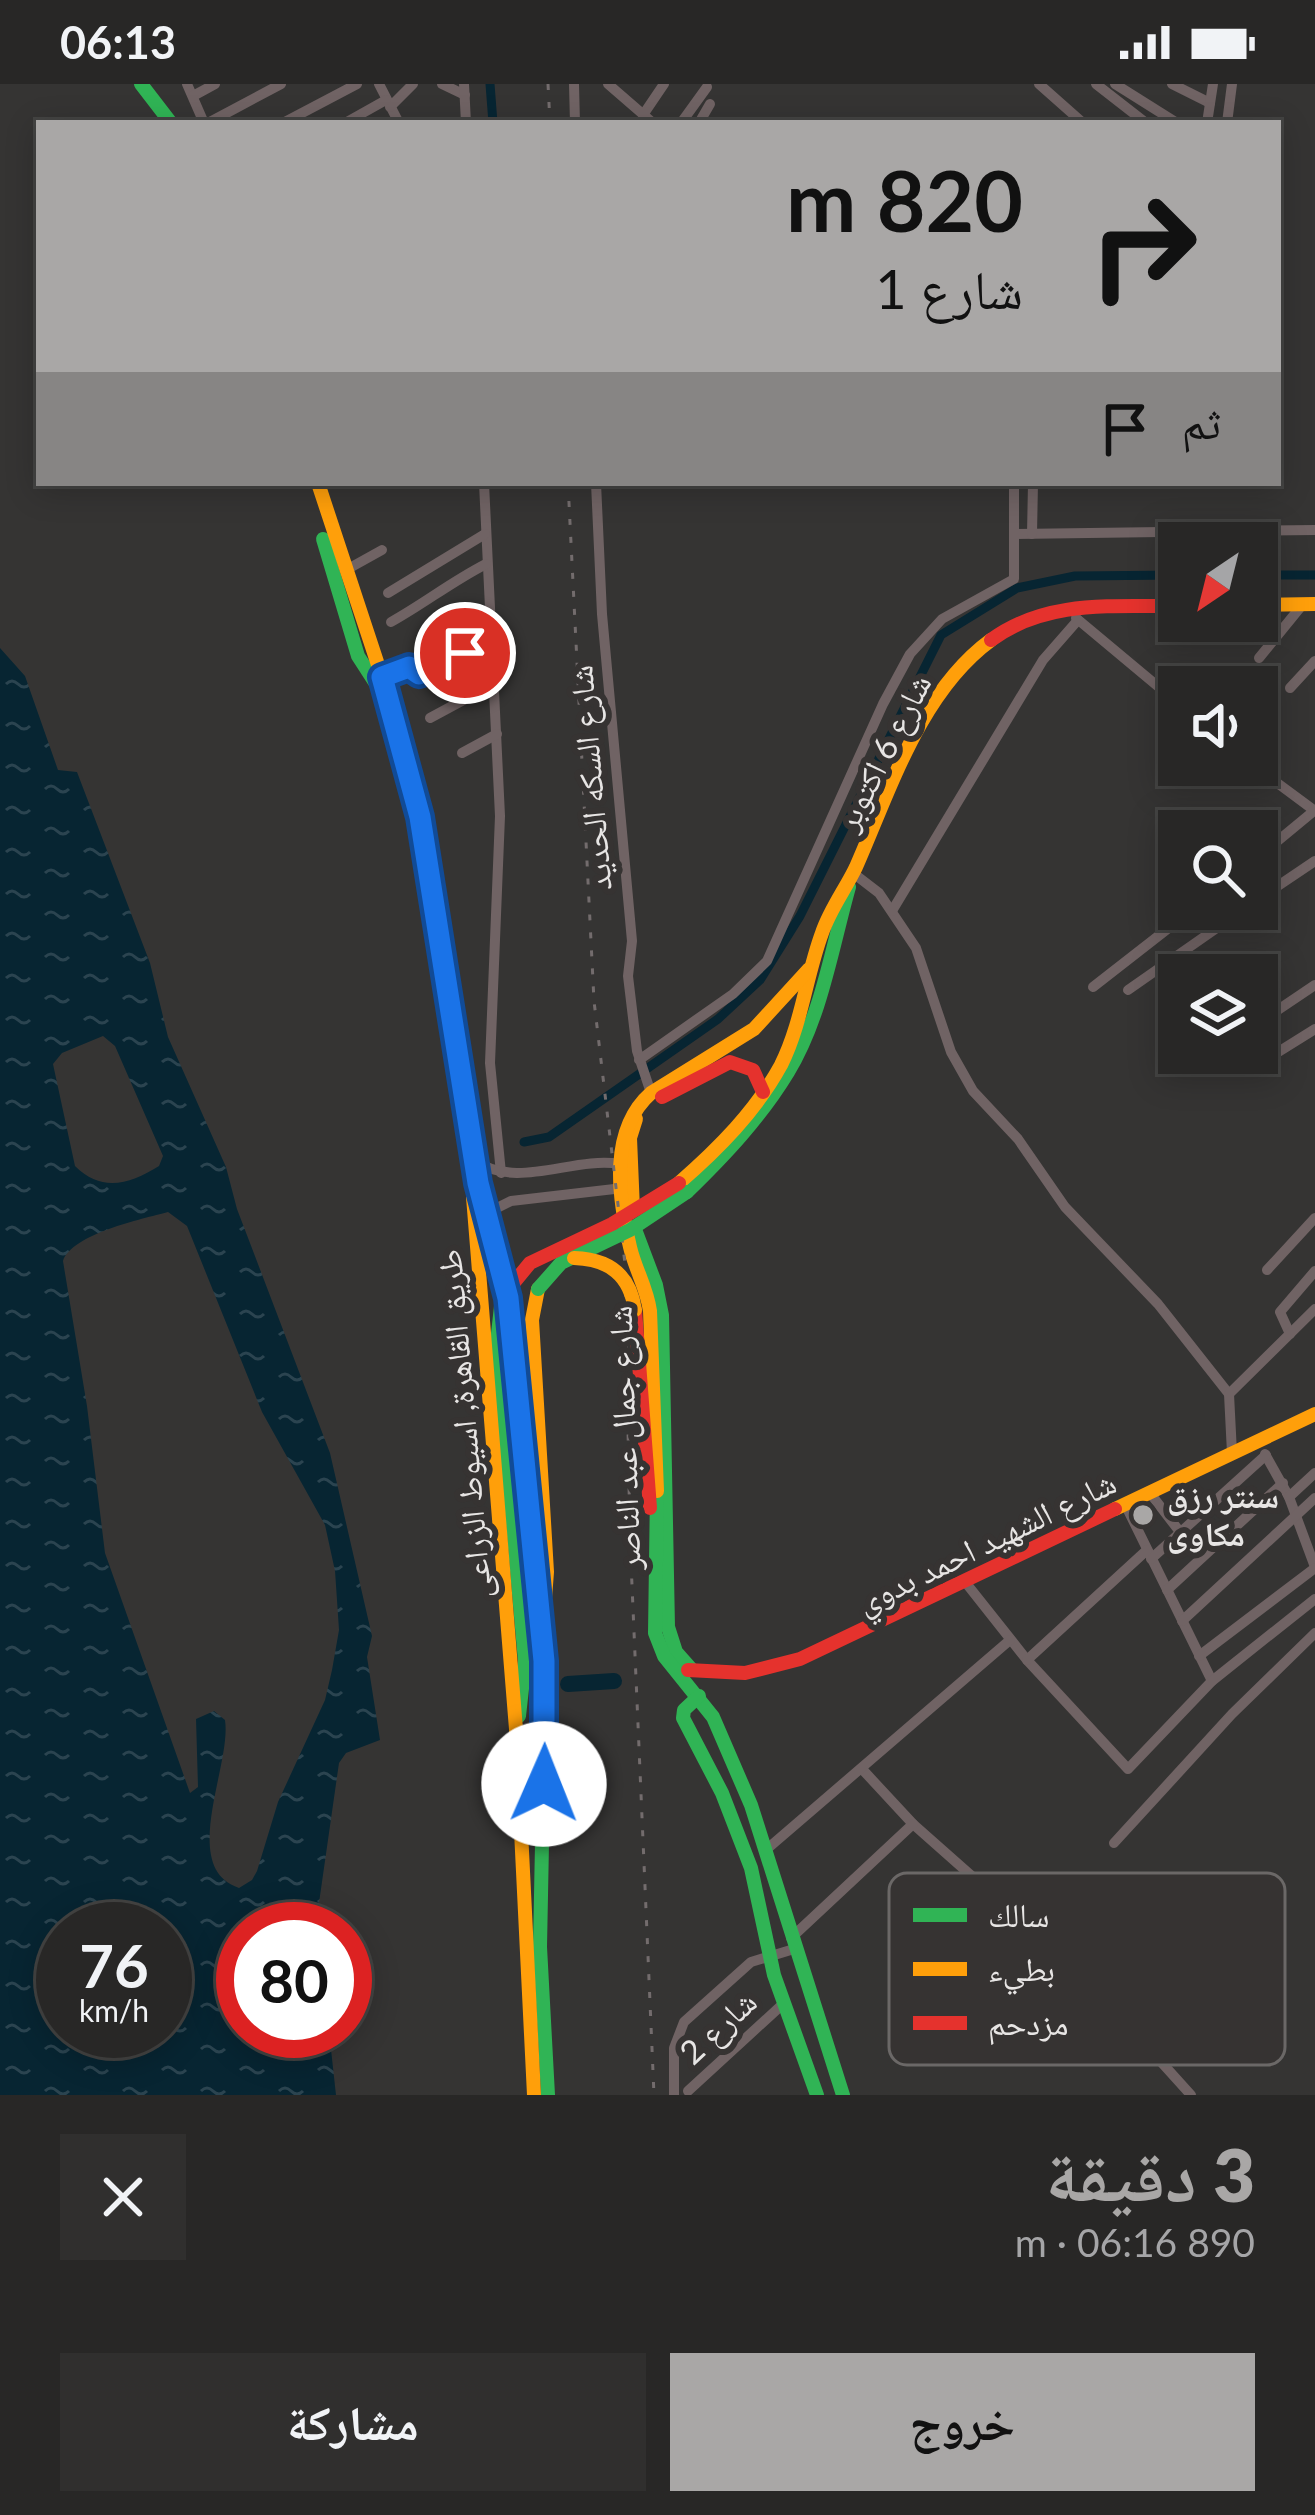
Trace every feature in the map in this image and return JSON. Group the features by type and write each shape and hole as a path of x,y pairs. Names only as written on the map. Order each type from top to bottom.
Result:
{"main road":[{"path":"141,84 169,120"},
{"path":"155,84 183,120"},
{"name":"طريق القاهرة, اسيوط الزراعى","path":"319,486 382,677 423,831 474,1160 512,1319 546,1744 540,1947 548,2095"},
{"name":"طريق القاهرة, اسيوط الزراعى","path":"319,486 358,656 379,688 420,848 475,1211 481,1335 516,1729 534,2095"},
{"path":"1278,604 1309,604"},
{"name":"شارع 6 اكتوبر","path":"851,878 930,711 950,676 978,647 1012,625 1049,611 1074,615 1158,608"},
{"path":"516,1729 525,1660 497,1343 502,1297 530,1263 683,1187 717,1148 763,1092 793,1036 809,969 839,895 851,878"},
{"path":"540,1628 547,1572 532,1320 538,1289 569,1258 630,1231 741,1139 790,1069 807,1031 851,878"},
{"name":"شارع جمال عبد الناصر","path":"809,969 754,1029 649,1088 623,1126 620,1164 630,1249 650,1301 658,1544 655,1633 670,1664 702,1701 742,1783 843,2095"},
{"name":"شارع جمال عبد الناصر","path":"692,1670 676,1652 668,1627 662,1315 634,1226 631,1132 648,1106 727,1063 748,1066 763,1092"},
{"path":"569,1258 597,1259 618,1270 632,1287 647,1486 658,1544"},
{"name":"شارع الشهيد احمد بدوي","path":"670,1664 728,1675 800,1659 1315,1414"},
{"path":"728,1675 682,1716 722,1793 751,1868 784,2003 817,2095"},
{"path":"722,1793 742,1783"}],"street":[{"path":"205,120 190,90 215,84"},
{"path":"212,120 281,84"},
{"path":"289,120 357,84"},
{"path":"349,120 385,93 412,84"},
{"path":"442,84 464,89 466,120"},
{"path":"574,84 576,120"},
{"path":"610,85 648,119 664,84"},
{"path":"1039,84 1080,120"},
{"path":"1096,84 1142,120"},
{"path":"1115,84 1172,120"},
{"path":"1172,84 1210,103"},
{"path":"1207,120 1213,84"},
{"path":"1227,120 1232,84"},
{"path":"683,120 707,87"},
{"path":"701,120 710,104"},
{"path":"484,486 500,816 490,1063 501,1173"},
{"name":"شارع السكه الحديد","path":"596,486 602,614 632,946 628,976 640,1064 649,1088"},
{"path":"640,1064 733,994 766,961 904,665 920,640 942,620 1012,581 1014,486"},
{"path":"1031,534 1033,486"},
{"path":"1016,534 1315,530"},
{"path":"388,593 485,535"},
{"path":"346,570 382,550"},
{"path":"391,622 486,564"},
{"path":"1259,658 1309,604"},
{"path":"892,911 1074,615 1158,686"},
{"path":"382,677 409,667 419,674 465,653"},
{"path":"1290,688 1315,661"},
{"path":"430,718 495,683"},
{"path":"462,753 497,734"},
{"path":"1278,783 1315,810 1278,841"},
{"path":"1278,886 1315,861"},
{"path":"851,878 879,893 916,948 952,1052 973,1091 1018,1138 1065,1207 1158,1304 1229,1394 1232,1453"},
{"path":"1093,988 1166,930"},
{"path":"1128,990 1214,930"},
{"path":"1278,1010 1315,985"},
{"path":"1278,1052 1315,1029"},
{"path":"474,1160 501,1173 595,1162 620,1164"},
{"path":"487,1214 504,1202 622,1188"},
{"path":"1267,1270 1315,1218"},
{"path":"1290,1334 1280,1312 1315,1271"},
{"path":"1229,1394 1315,1309"},
{"path":"1199,1656 1315,1567 1311,1542 1256,1441"},
{"path":"1027,1660 1266,1455"},
{"path":"1289,1497 1315,1473"},
{"path":"1167,1590 1282,1483"},
{"path":"1150,1492 1180,1532"},
{"path":"1182,1621 1315,1498"},
{"path":"1125,1504 1211,1681"},
{"path":"966,1583 1027,1660 1128,1769 1211,1681 1315,1599"},
{"path":"1114,1843 1232,1714 1315,1633"},
{"path":"767,1849 1010,1640"},
{"path":"862,1769 969,1873"},
{"path":"674,2095 677,2034 694,2012 751,1961 793,1944 914,1824"},
{"name":"شارع 2","path":"688,2091 784,2003"},
{"path":"1163,2065 1189,2094"}],"water":[{"path":"0,648 25,676 58,770 77,772 150,963 168,1037 226,1167 237,1209 330,1453 372,1636 367,1657 380,1740 346,1753 339,1763 319,1902 216,1902 216,2058 332,2058 336,2095 0,2095","holes":["103,1036 115,1046 163,1156 159,1166 148,1172 106,1183 75,1166 53,1064 62,1053","168,1212 187,1226 262,1412 325,1525 335,1571 339,1630 325,1700 278,1802 257,1871 239,1888 221,1877 212,1860 210,1838 225,1720 214,1711 196,1719 198,1787 190,1793 105,1553 63,1261 69,1251 93,1235"]}],"waterway":[{"path":"490,84 493,120"},
{"path":"524,1142 549,1137 718,1019 760,980 800,916 941,635 1017,588 1075,576 1158,575"},
{"path":"1278,575 1315,575"},
{"path":"568,1684 614,1681"}],"railway":[{"path":"548,84 550,120"},
{"path":"568,486 594,1001 625,1264 630,1539 654,2095"}],"traffic: fast":[{"path":"141,84 169,120"},
{"path":"323,539 358,656 378,687"},
{"path":"687,1192 754,1120 799,1051 817,1006 849,887"},
{"path":"538,1289 561,1263 630,1230 687,1192"},
{"path":"636,1232 662,1315 668,1627 676,1652 692,1670"},
{"path":"502,1297 497,1343 525,1661 519,1716"},
{"path":"657,1491 655,1633 664,1656 713,1717 751,1805 843,2095"},
{"path":"533,1550 545,1689 540,1947 548,2095"},
{"path":"699,1696 684,1710 683,1718 722,1793 751,1868 774,1975 817,2095"}],"traffic: slow":[{"path":"319,486 417,800 467,1112"},
{"path":"1278,605 1315,604"},
{"path":"679,1183 735,1128 781,1065 825,924 856,867 910,744 945,687 991,640"},
{"path":"657,1491 650,1311 630,1247 620,1186 628,1126 651,1093 754,1029 809,969"},
{"path":"633,1210 630,1138 636,1119"},
{"path":"473,1197 516,1729 534,2095"},
{"path":"574,1258 616,1271 628,1287 635,1310"},
{"path":"538,1289 532,1320 547,1572 544,1611"},
{"path":"1115,1509 1315,1414"}],"traffic: jam":[{"path":"991,640 1058,611 1158,606"},
{"path":"662,1097 730,1062 753,1070 763,1092"},
{"path":"467,1112 478,1183 512,1319 533,1550"},
{"path":"502,1297 530,1263 612,1224 679,1183"},
{"path":"635,1310 650,1508"},
{"path":"688,1670 745,1673 800,1659 1115,1509"}],"place":[{"name":"سنتر رزق مكاوى","path":"1143,1515"}],"route":[{"path":"465,653 419,674 409,667 382,677 420,817 478,1183 508,1298 544,1661 544,1784"}]}
